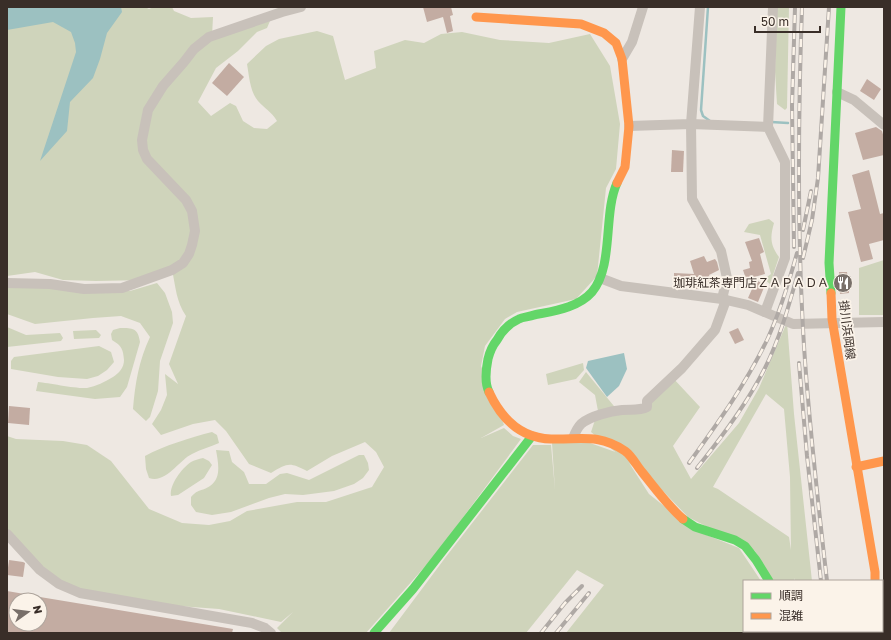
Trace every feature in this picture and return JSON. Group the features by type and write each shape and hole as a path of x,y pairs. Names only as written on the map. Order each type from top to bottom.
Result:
{"street":[{"path":"7,283 50,284 84,289 122,288 172,270 183,263 190,250 195,231 192,211 186,200 147,160 143,150 142,140 148,110 163,86 194,49 209,37 301,7"},
{"path":"622,59 632,42 643,7"},
{"path":"573,438 577,429 582,423 599,415 621,410 642,410 647,407 647,401 682,368 715,330 724,300 727,278 721,251 692,199 691,124 700,7"},
{"path":"765,312 785,258 785,162 768,127 773,7"},
{"name":"掛川浜岡線","path":"841,7 829,263 832,323 875,572 875,580"},
{"path":"476,17 581,24 604,32 616,43 622,59 629,126 625,167 613,193 606,255 600,278 592,292 579,302 568,307 519,319 507,327 490,350 486,368 487,388 496,407 507,420 520,430 532,436 550,439 590,438 609,443 626,452 670,507 682,519 695,527 735,540 745,546 768,580"},
{"path":"837,92 854,100 884,125"},
{"path":"629,126 691,124 768,127"},
{"path":"600,278 621,286 724,300 748,306 793,324 884,322"},
{"path":"374,633 413,589 532,436"},
{"path":"856,467 884,461"},
{"path":"7,534 40,570 60,584 80,593 252,623 266,628 271,633"}],"green space":[{"path":"7,7 145,7 149,9 154,7 172,7 174,11 191,18 213,17 212,36 270,21 267,28 257,32 238,51 216,68 198,102 211,116 230,103 236,106 243,121 254,128 267,129 277,121 255,97 250,83 247,64 266,46 279,39 317,31 333,36 345,80 376,68 374,51 405,40 424,43 441,34 462,32 500,40 549,43 590,34 610,66 620,124 616,169 606,188 597,276 576,299 517,312 505,319 485,346 481,366 504,425 481,438 504,428 513,436 521,439 436,554 366,633 282,633 277,628 293,612 281,622 219,609 138,603 71,589 7,538 7,436 16,439 63,441 87,445 111,461 149,509 182,523 209,525 230,521 247,511 297,502 326,502 372,487 384,467 376,452 365,442 332,456 307,471 296,466 289,465 281,467 271,473 249,464 226,431 215,420 193,424 161,435 152,424 161,410 167,395 165,374 178,384 169,364 186,316 178,300 172,270 146,280 63,280 35,272 7,276"},
{"path":"777,7 789,7 787,108 785,110 777,104 775,71"},
{"path":"769,219 774,223 772,245 779,257 770,284 764,279 771,274 760,235 744,232 749,224"},
{"path":"884,260 884,315 859,315 859,268"},
{"path":"7,283 130,291 157,283 165,293 172,312 173,323 160,361 158,391 150,417 146,421 133,409 138,372 150,337 140,323 121,316 35,324 7,314"},
{"path":"787,322 794,414 812,580 795,580 794,578 794,580 772,580 755,551 688,517 664,492 591,432 598,411 595,395 579,382 586,372 618,411 647,407 672,377 700,407 673,446 691,479 739,423 759,388","holes":["766,394 784,409 790,477 791,550 789,537 713,487"]},
{"path":"7,327 26,335 60,333 63,338 61,341 7,347"},
{"path":"128,328 136,331 140,342 127,387 120,397 95,399 36,391 38,382 77,388 87,388 110,379 119,372 124,363 121,348 112,340 111,334 113,330"},
{"path":"96,330 101,335 99,338 74,339 73,331"},
{"path":"99,346 111,352 114,362 107,370 98,376 87,379 58,377 11,369 11,361 14,357"},
{"path":"583,363 584,370 576,379 548,385 546,374"},
{"path":"212,432 217,435 219,443 187,457 167,475 161,478 149,478 146,469 145,456 178,442"},
{"path":"552,443 590,443 624,455 649,494 694,530 739,548 760,580 743,580 743,632 780,633 566,633 604,585 577,570 526,633 389,633 533,445 551,445 555,490"},
{"path":"216,450 229,451 232,462 244,472 249,484 266,484 280,474 287,473 309,480 359,455 364,455 368,463 369,470 363,478 354,484 334,491 303,495 285,494 269,498 231,512 212,515 196,512 191,505 191,497 196,492 207,488 214,483 218,474"},
{"path":"203,458 209,461 212,465 204,478 178,495 171,496 172,487 180,472 191,462"}],"water":[{"path":"7,7 121,7 122,12 107,33 93,78 70,102 67,131 40,161 76,52 75,43 71,32 53,22 7,30"},
{"path":"624,353 627,369 619,386 607,397 586,368 588,361"}],"building":[{"path":"423,7 451,7 453,15 450,16 453,31 447,33 443,17 427,22"},
{"path":"229,63 244,77 227,96 212,83"},
{"path":"867,79 881,89 874,100 860,91"},
{"path":"876,127 882,131 884,138 884,155 863,160 855,133"},
{"path":"672,150 684,151 683,172 671,172"},
{"path":"869,170 880,214 884,213 884,240 869,244 873,259 861,262 848,212 861,209 852,175"},
{"path":"759,238 764,252 760,254 765,274 751,278 755,280 745,283 742,277 745,276 743,270 750,268 749,262 752,261 745,242"},
{"path":"704,256 707,262 715,259 717,262 719,270 709,275 712,283 697,289 690,288 687,281 674,281 674,273 694,274 690,261"},
{"path":"839,272 847,272 849,293 840,294"},
{"path":"756,280 765,285 758,302 748,298"},
{"path":"738,328 744,340 735,344 729,332"},
{"path":"846,346 851,346 852,359 848,359"},
{"path":"9,406 30,408 29,425 8,423"},
{"path":"9,560 25,563 23,577 7,575"},
{"path":"7,591 13,592 8,592 8,632 48,632 48,598 233,629 232,633 7,633"}],"waterway":[{"path":"708,7 701,110 703,116 710,121"},
{"path":"771,122 788,123"}],"railway":[{"path":"794,247 792,106 795,7"},
{"path":"802,7 799,176 800,261 806,375 827,580"},
{"path":"803,258 812,220 818,178 829,7"},
{"path":"803,230 811,191"},
{"path":"689,463 731,403 759,356 780,308 797,253"},
{"path":"697,468 734,420 765,368 780,333 798,273"},
{"path":"799,363 807,456 821,580"},
{"path":"541,633 565,603 582,586"},
{"path":"556,633 589,593"}],"traffic: fast":[{"path":"831,293 829,263 841,7"},
{"path":"489,392 486,384 489,356 491,349 501,333 512,323 521,318 565,308 580,302 592,292 599,281 606,254 610,209 617,183"},
{"path":"374,633 413,589 532,436"},
{"path":"683,519 695,527 735,540 745,546 768,580"}],"traffic: slow":[{"path":"476,17 581,24 604,33 616,43 622,59 629,126 625,167 617,183"},
{"path":"831,293 832,319 875,572 875,580"},
{"path":"489,392 499,410 506,418 521,431 530,435 551,439 580,438 597,440 615,445 625,451 666,502 683,519"},
{"path":"856,467 884,461"}],"place":[{"name":"珈琲紅茶専門店ＺＡＰＡＤＡ","path":"843,283"}]}
